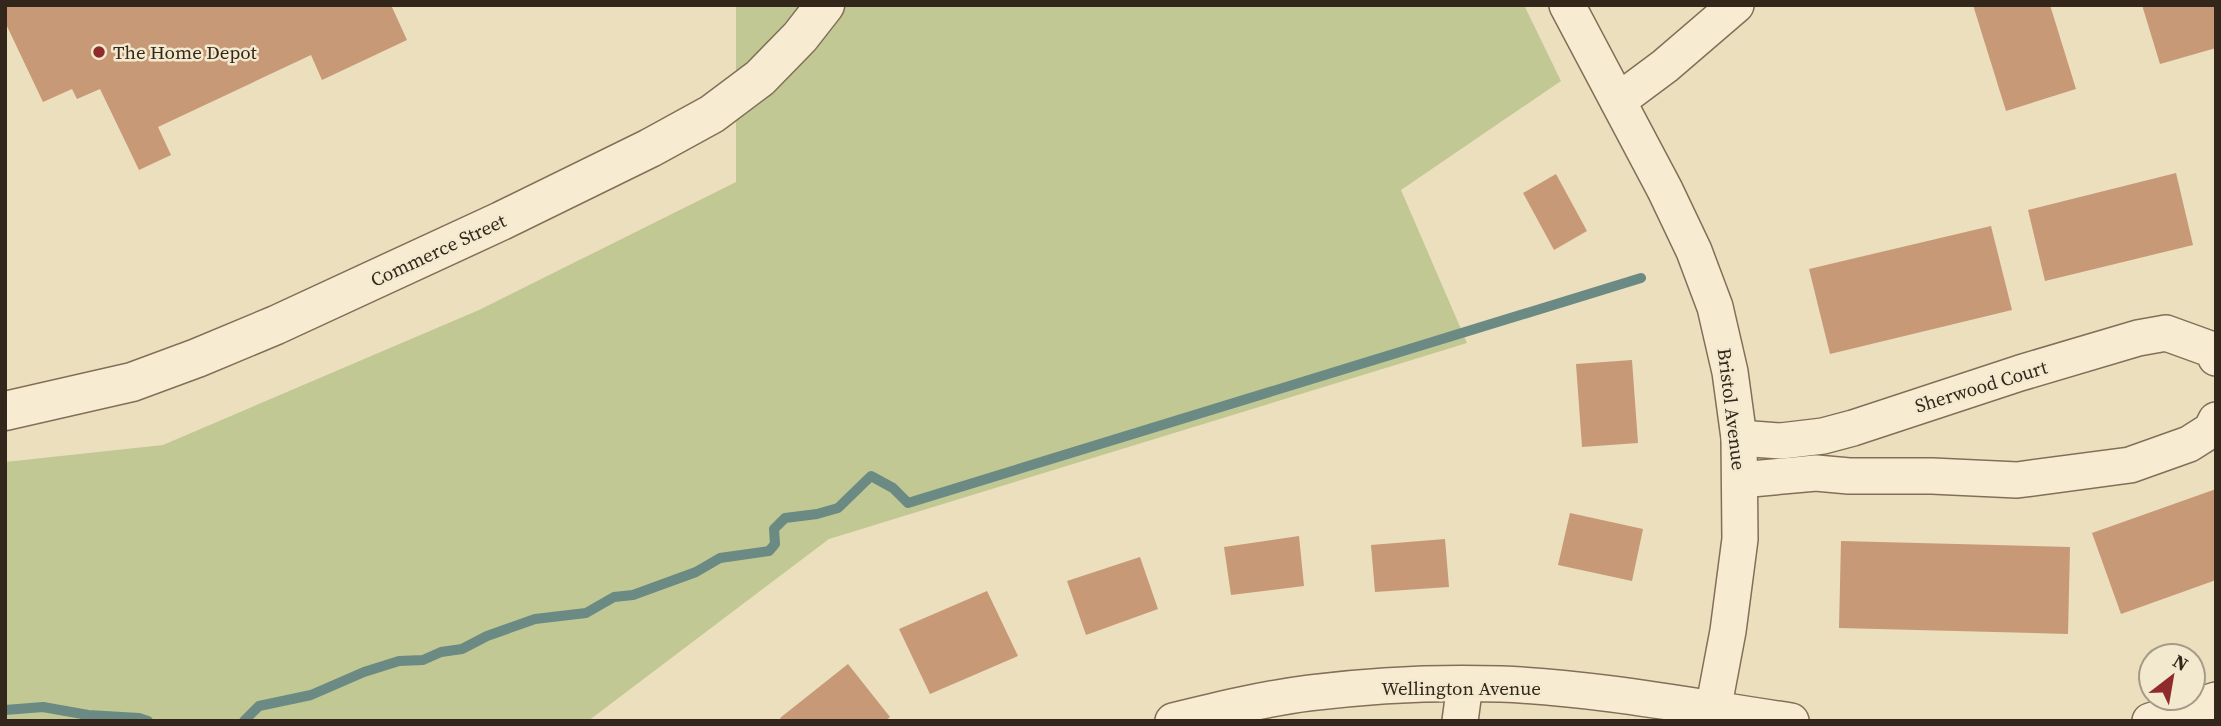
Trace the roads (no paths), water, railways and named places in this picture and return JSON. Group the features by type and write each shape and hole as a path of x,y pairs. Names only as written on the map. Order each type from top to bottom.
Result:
{"street":[{"name":"Commerce Street","path":"5,411 132,382 197,358 514,215 650,148 712,114 760,78 800,37 825,5"},
{"name":"Bristol Avenue","path":"1567,5 1665,190 1694,251 1711,296 1730,372 1739,438 1740,538 1728,631 1712,715"},
{"path":"1618,101 1665,66 1736,5"},
{"name":"Sherwood Court","path":"1739,438 1781,441 1824,436 2020,373 2138,338 2166,333 2213,350 2216,358"},
{"path":"1741,480 1816,473 1862,477 2027,479 2130,465 2189,444 2211,430 2216,420"},
{"path":"1460,721 1465,684"},
{"name":"Wellington Avenue","path":"1173,721 1240,705 1309,693 1501,684 1560,689 1712,715 1791,721"},
{"path":"2150,721 2216,701"}],"waterway":[{"path":"244,721 259,706 311,695 364,672 399,661 423,660 441,652 462,649 487,636 535,619 586,613 614,597 633,595 696,572 720,558 769,551 775,544 774,529 785,518 838,508 871,476 893,488 908,503 1641,278"},
{"path":"5,710 43,707 148,721"}],"place":[{"name":"The Home Depot","path":"99,52"}]}
